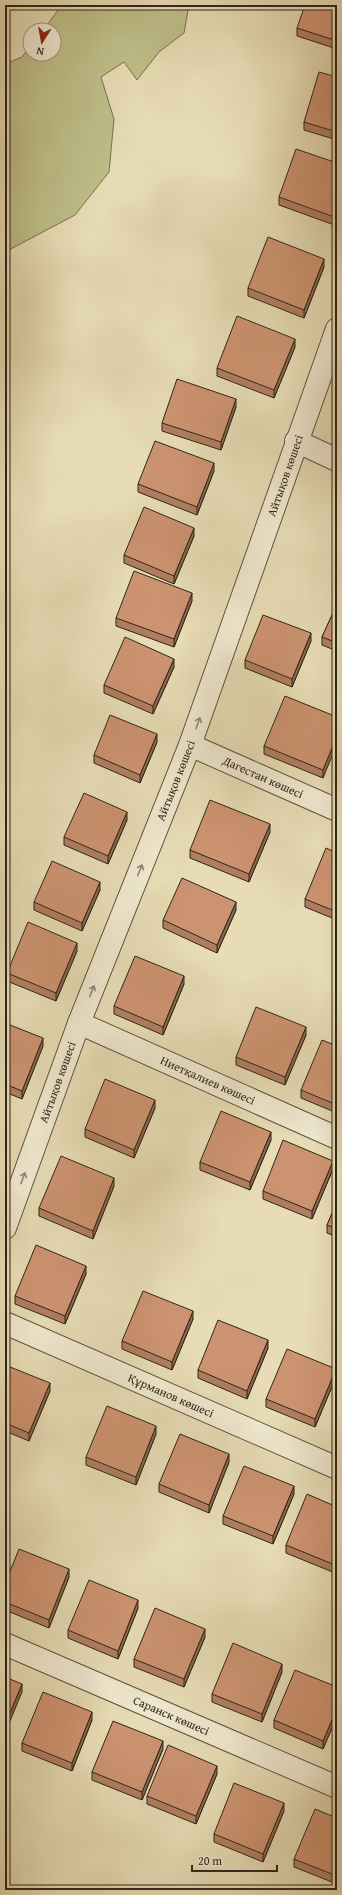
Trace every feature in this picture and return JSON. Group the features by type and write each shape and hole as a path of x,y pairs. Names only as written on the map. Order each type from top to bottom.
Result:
{"street":[{"name":"Айтықов көшесі","path":"5,1228 79,1023 190,745 296,441 337,329"},
{"path":"296,441 337,460"},
{"name":"Дагестан көшесі","path":"190,745 336,807"},
{"name":"Ниетқалиев көшесі","path":"79,1023 337,1138"},
{"name":"Құрманов көшесі","path":"5,1323 337,1468"},
{"name":"Саранск көшесі","path":"5,1644 337,1788"}],"green space":[{"path":"62,5 189,5 184,33 159,52 137,80 124,62 101,77 114,119 109,172 75,215 5,252 5,64 22,57 22,62 62,62 62,22 49,22"}],"building":[{"path":"305,5 337,5 337,41 297,28"},
{"path":"319,72 337,77 337,132 304,122"},
{"path":"296,149 337,163 337,218 279,197"},
{"path":"268,237 324,259 304,310 248,288"},
{"path":"237,316 295,339 274,390 217,368"},
{"path":"177,379 236,399 221,442 162,423"},
{"path":"155,441 214,463 197,507 138,484"},
{"path":"144,507 194,528 174,576 124,555"},
{"path":"134,571 192,593 174,639 116,618"},
{"path":"337,604 337,643 322,637"},
{"path":"263,615 311,633 292,679 245,660"},
{"path":"125,637 174,659 153,706 104,685"},
{"path":"285,696 337,717 337,736 323,770 264,746"},
{"path":"110,715 157,734 140,775 94,755"},
{"path":"84,793 127,812 108,856 64,837"},
{"path":"210,800 270,824 249,874 190,850"},
{"path":"326,848 337,853 337,912 305,899"},
{"path":"52,861 100,882 82,923 34,902"},
{"path":"182,878 236,902 217,945 163,920"},
{"path":"28,922 77,943 56,993 7,973"},
{"path":"135,956 184,976 163,1027 114,1006"},
{"path":"256,1007 306,1027 285,1077 236,1057"},
{"path":"5,1023 43,1038 22,1091 5,1084"},
{"path":"322,1040 337,1046 337,1105 301,1090"},
{"path":"105,1079 155,1100 134,1150 85,1129"},
{"path":"221,1111 271,1132 250,1182 200,1162"},
{"path":"283,1140 333,1161 312,1211 263,1191"},
{"path":"61,1156 114,1178 93,1231 39,1208"},
{"path":"337,1202 337,1229 327,1225"},
{"path":"36,1245 86,1266 65,1316 15,1296"},
{"path":"143,1291 193,1311 172,1362 122,1341"},
{"path":"218,1320 268,1340 247,1391 198,1370"},
{"path":"287,1349 336,1369 315,1419 266,1399"},
{"path":"5,1365 50,1383 29,1433 5,1423"},
{"path":"107,1406 156,1426 136,1477 86,1457"},
{"path":"180,1434 229,1454 209,1505 159,1484"},
{"path":"244,1466 294,1486 273,1536 223,1516"},
{"path":"307,1494 337,1507 337,1561 335,1565 286,1545"},
{"path":"19,1549 69,1569 49,1620 5,1602 5,1584"},
{"path":"89,1580 138,1600 118,1651 68,1630"},
{"path":"155,1608 205,1629 184,1679 134,1659"},
{"path":"233,1643 282,1664 262,1714 212,1694"},
{"path":"295,1670 337,1687 337,1708 323,1741 274,1720"},
{"path":"5,1677 22,1684 5,1725"},
{"path":"43,1692 92,1712 72,1763 22,1743"},
{"path":"113,1721 163,1741 142,1792 92,1772"},
{"path":"168,1745 217,1766 196,1816 147,1796"},
{"path":"234,1783 284,1803 263,1854 214,1834"},
{"path":"315,1809 337,1818 337,1876 294,1859"},
{"path":"5,1883 23,1890 5,1890"}]}
